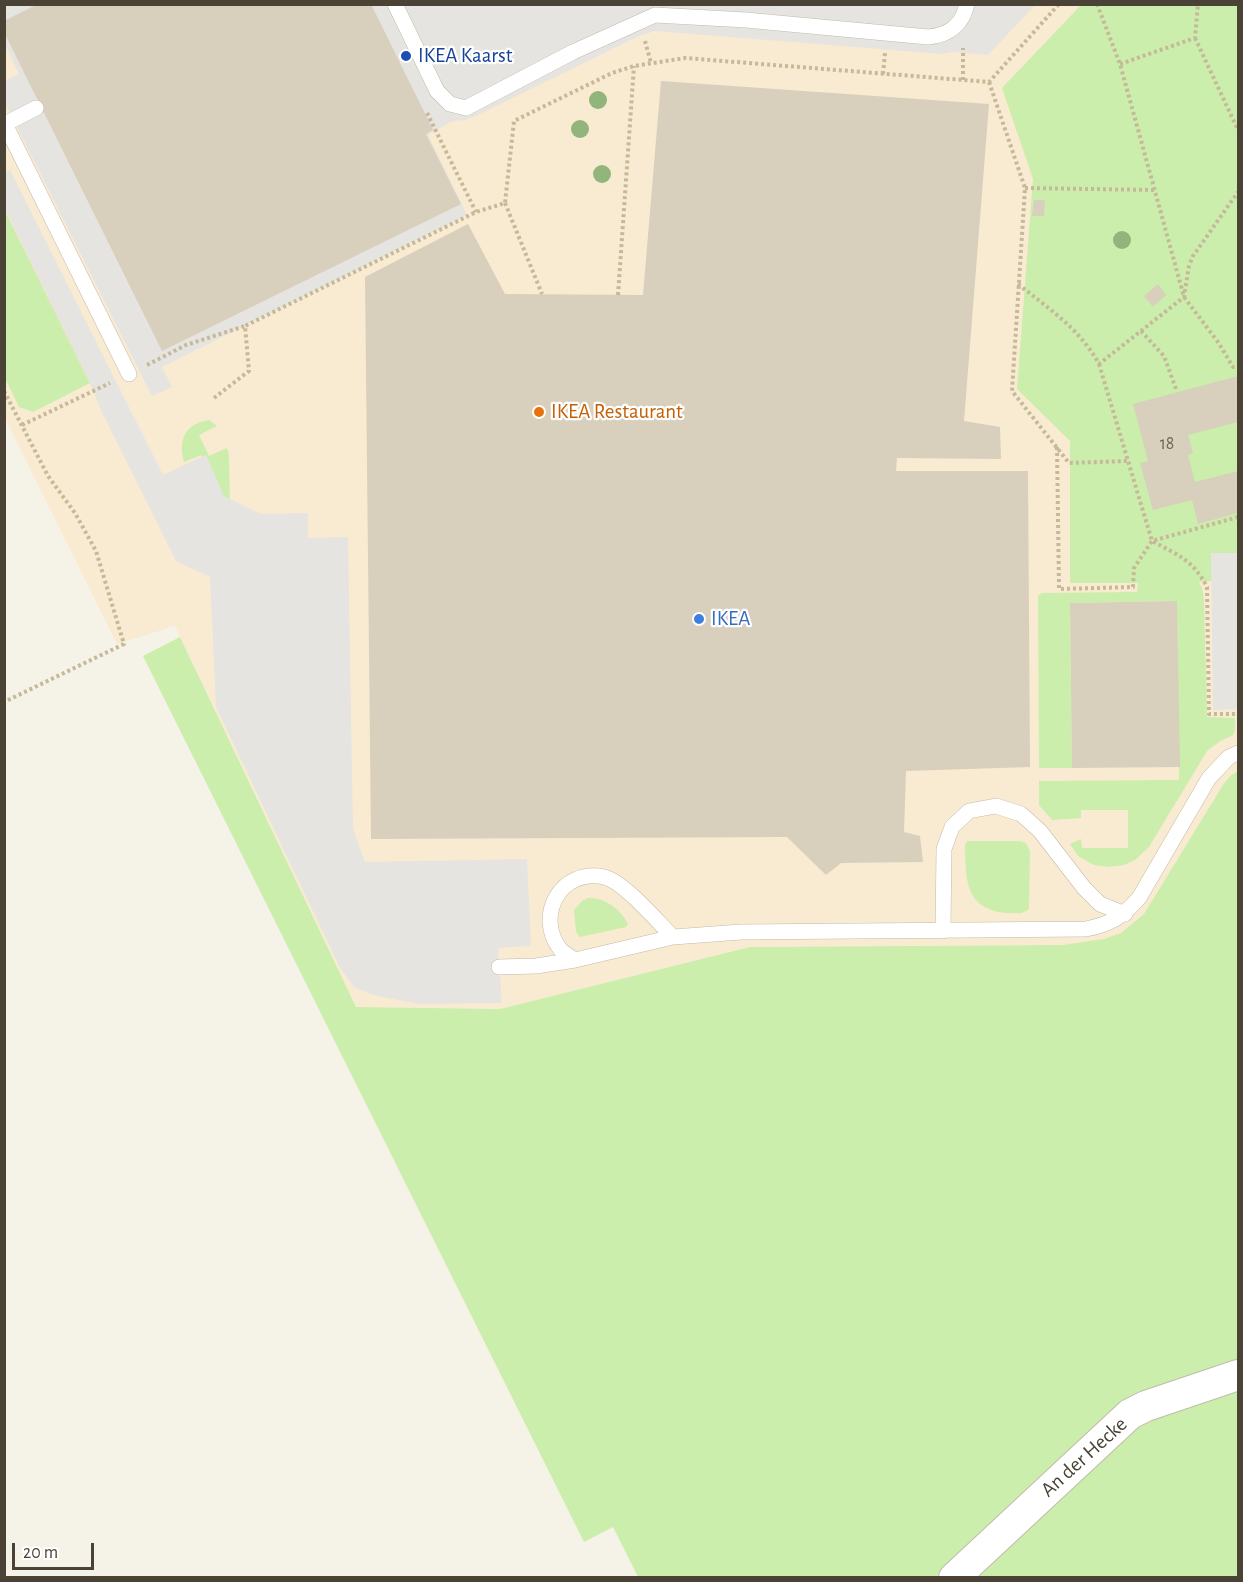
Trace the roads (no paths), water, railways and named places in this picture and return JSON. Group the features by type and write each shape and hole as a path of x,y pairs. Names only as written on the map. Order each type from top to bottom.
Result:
{"street":[{"name":"An der Hecke","path":"954,1578 1130,1414 1146,1406 1239,1375"}],"lane":[{"path":"395,4 437,91 450,104 466,108 583,48 655,15 735,19 928,37 940,36 955,28 965,13 967,4"},
{"path":"36,108 5,124 129,374"},
{"path":"499,967 536,966 575,960 673,937 741,932 1086,929 1106,925 1125,914 1139,898 1209,778 1229,757 1239,753"},
{"path":"944,931 944,849 952,826 969,811 996,806 1021,814 1040,831 1084,888 1100,904 1125,914"},
{"path":"575,960 560,950 553,932 551,911 558,892 572,881 589,876 605,877 622,886 673,937"}],"place":[{"name":"IKEA Kaarst","path":"406,56"},
{"name":"IKEA Restaurant","path":"539,412"},
{"name":"IKEA","path":"699,619"}]}
